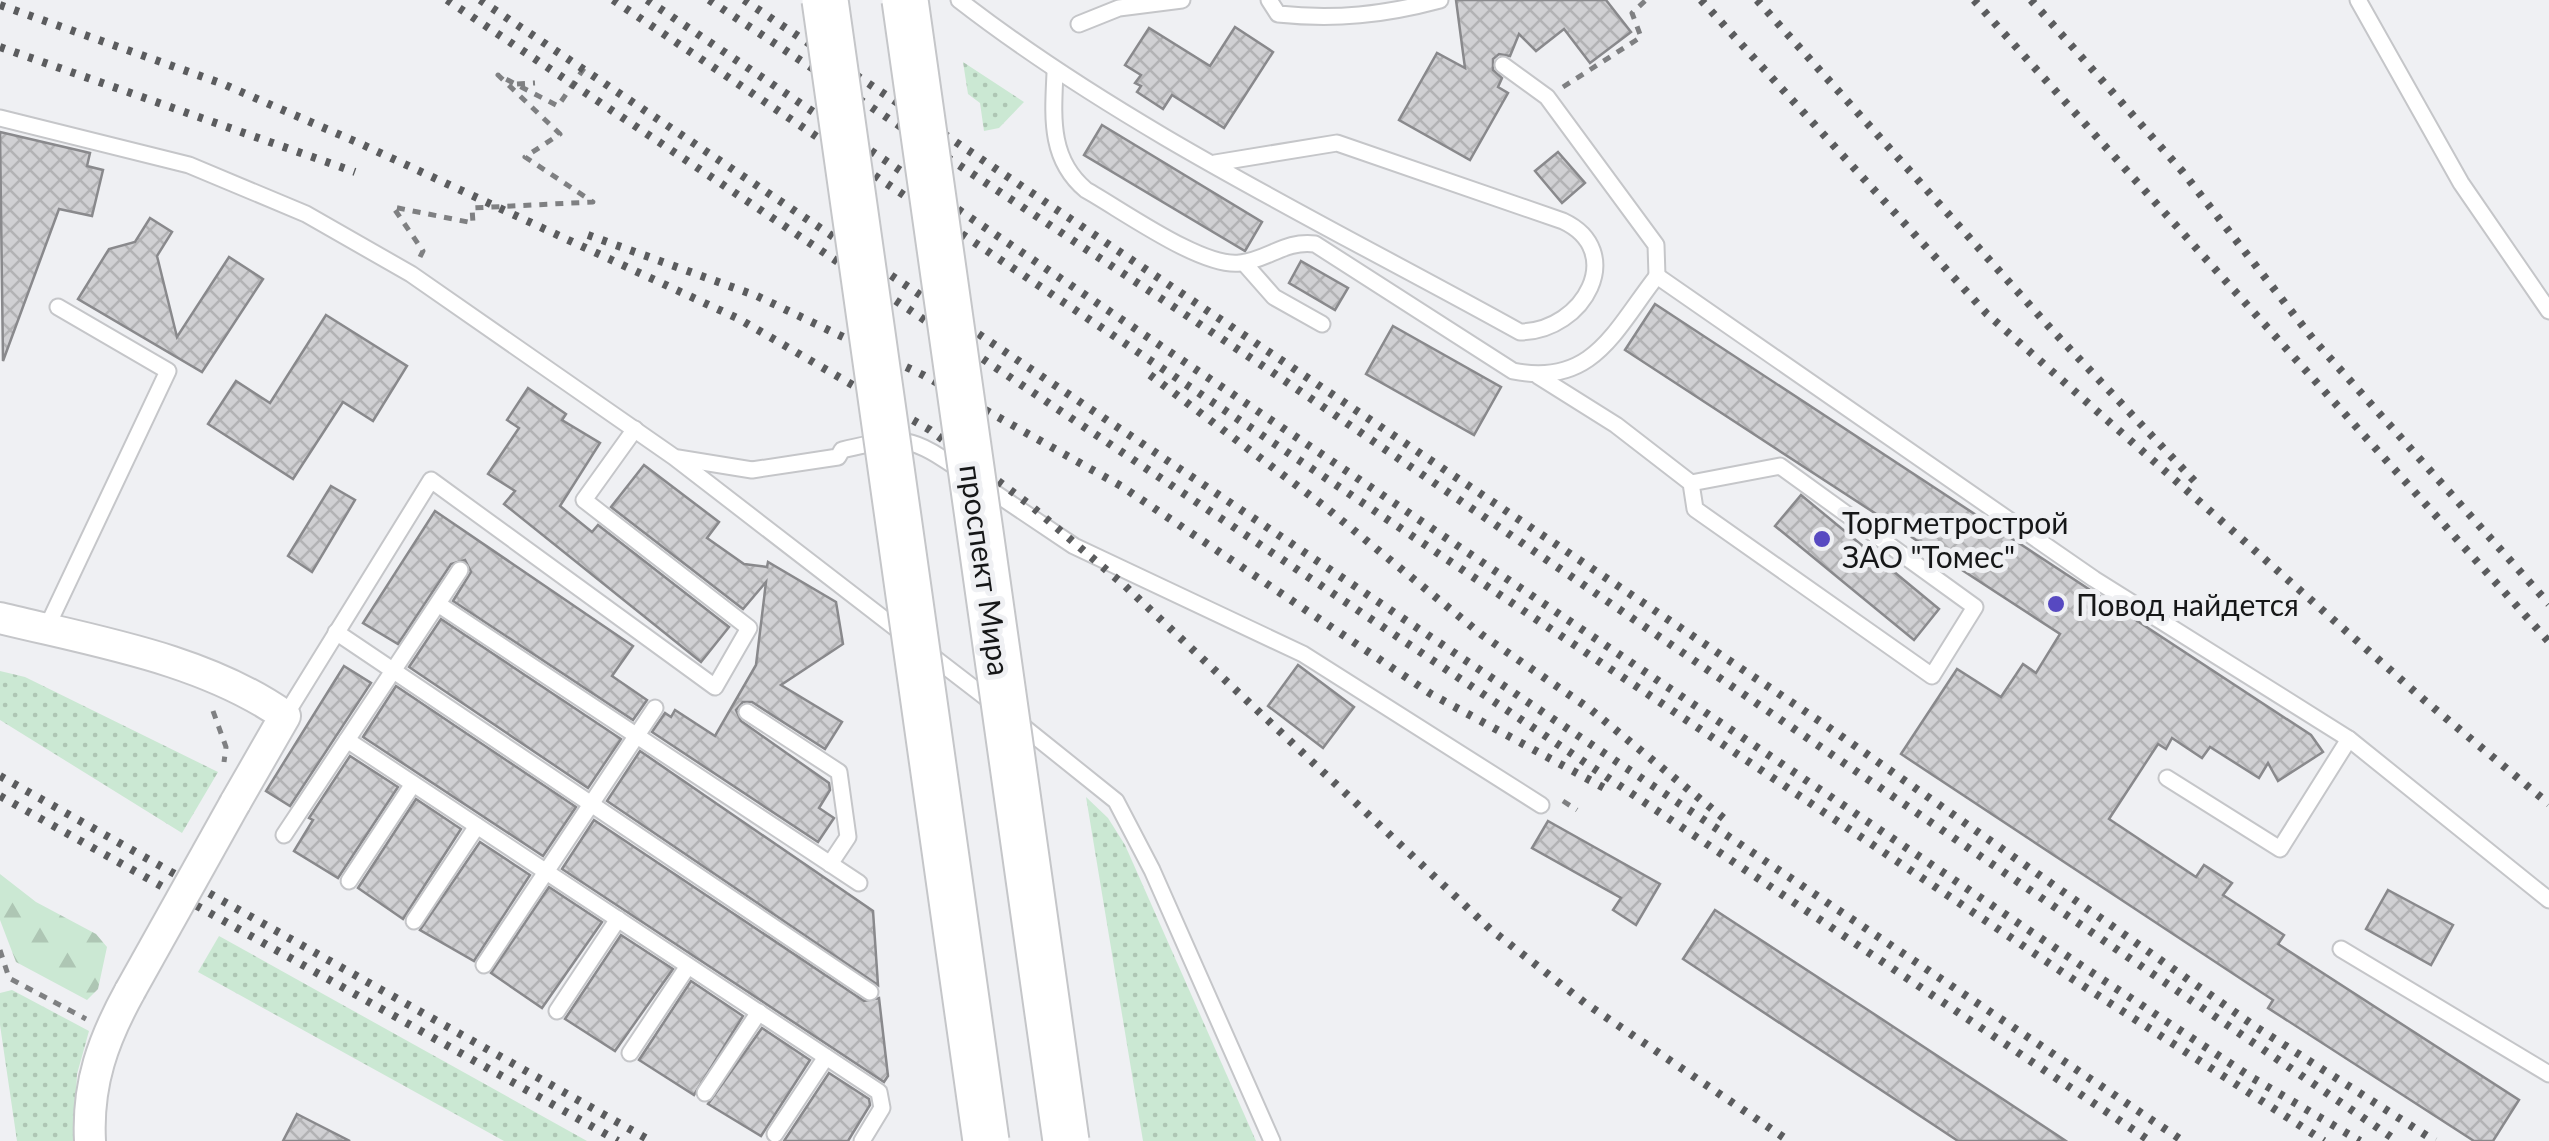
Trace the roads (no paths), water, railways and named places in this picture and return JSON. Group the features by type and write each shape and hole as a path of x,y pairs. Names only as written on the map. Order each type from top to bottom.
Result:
{"main road":[{"path":"825,0 986,1141"},
{"name":"проспект Мира","path":"905,0 1066,1141"}],"street":[{"path":"0,618 191,670 261,699 285,716 104,1038 93,1077 90,1141"}],"lane":[{"path":"959,0 1055,73 1520,332 1560,324 1588,294 1592,254 1584,235 1563,221 1337,143 1215,162"},
{"path":"1079,24 1120,8 1182,0"},
{"path":"1269,0 1278,14 1318,18 1382,16 1440,0"},
{"path":"2358,0 2462,183 2549,311"},
{"path":"1055,73 1054,142 1073,179 1218,263 1244,263 1295,242 1314,244 1513,371 1538,376 1568,372 1592,360 1657,276 1656,245 1547,97 1503,65"},
{"path":"0,118 190,165 306,214 411,274 674,458 1116,801 1152,870 1272,1141"},
{"path":"1244,263 1274,297 1322,324"},
{"path":"1657,276 2094,579 2349,739 2549,900"},
{"path":"46,629 168,370 58,307"},
{"path":"1538,376 1616,424 1691,483 1695,509 1932,676 1975,607 1780,466 1691,483"},
{"path":"285,716 432,480 715,686 748,628 584,500 635,429"},
{"path":"674,458 752,470 838,457 842,450 890,438 919,443 1074,546 1302,654 1541,806"},
{"path":"284,835 460,570"},
{"path":"438,604 859,883"},
{"path":"336,632 870,992"},
{"path":"484,965 655,708"},
{"path":"747,712 839,772 848,837 830,864"},
{"path":"2167,778 2280,848 2349,739"},
{"path":"347,740 879,1092 882,1108 862,1141"},
{"path":"349,881 413,784"},
{"path":"414,921 477,826"},
{"path":"556,1011 618,919"},
{"path":"2341,949 2549,1074"},
{"path":"630,1053 688,966"},
{"path":"705,1093 759,1012"},
{"path":"775,1134 826,1057"}],"railway":[{"path":"447,0 2150,1141"},
{"path":"480,0 2183,1141"},
{"path":"613,0 2074,980 2324,1141"},
{"path":"647,0 2082,966 2251,1077 2360,1141"},
{"path":"709,0 1269,370 2397,1141"},
{"path":"744,0 1821,722 2256,1027 2435,1141"},
{"path":"1701,0 1987,314 2423,699 2549,804"},
{"path":"1757,0 2052,330 2201,488"},
{"path":"1974,0 2549,642"},
{"path":"2031,0 2182,171 2313,339 2549,604"},
{"path":"0,5 223,84 361,144 739,319 930,430 1030,505 1124,585 1490,929 1585,1003 1789,1141"},
{"path":"0,47 355,172"},
{"path":"588,235 757,296 923,375 1121,486 1431,694 1608,790"},
{"path":"1150,375 1324,506 1482,635 1590,709 1727,821"},
{"path":"0,776 651,1141"},
{"path":"0,796 618,1141"}],"place":[{"name":"Торгметрострой ЗАО \"Томес\"","path":"1822,539"},
{"name":"Повод найдется","path":"2056,604"}]}
